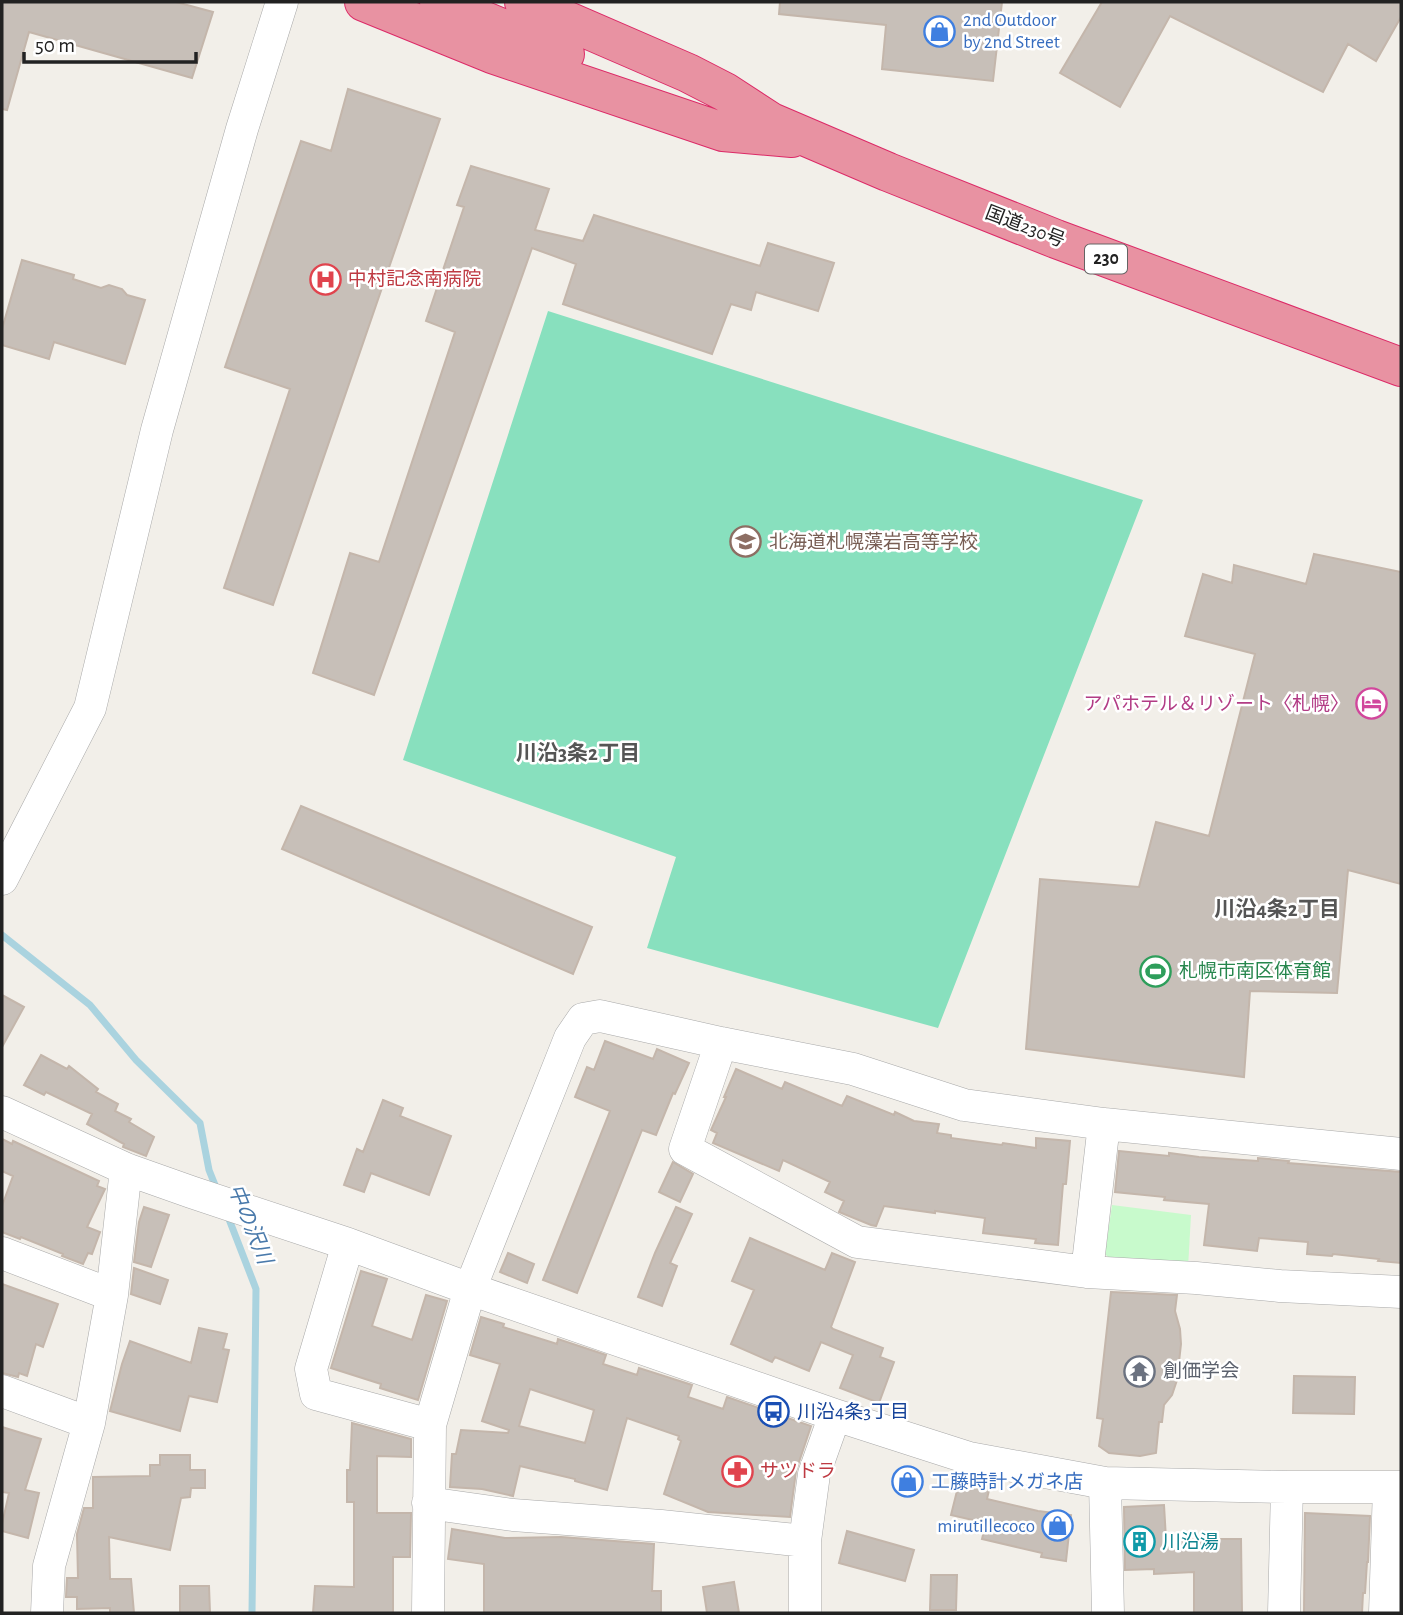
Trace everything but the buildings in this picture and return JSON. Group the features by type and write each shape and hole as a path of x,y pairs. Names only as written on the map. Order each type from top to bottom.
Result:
{"highway":[{"path":"364,2 492,54 723,132 815,141"},
{"name":"国道230号","path":"439,2 736,122 771,122"},
{"name":"国道230号","path":"524,2 688,73 725,92 771,122 815,141 1056,239 1401,367"},
{"path":"589,2 744,82 815,141"}],"street":[{"path":"4,874 90,708 157,430 242,129 282,2"},
{"path":"428,1613 430,1425 470,1289 570,1038 583,1019 600,1016 853,1069 964,1105 1104,1124 1401,1154"},
{"path":"721,1043 685,1149 857,1242 1087,1272 1401,1292"},
{"path":"2,1112 126,1169 835,1415 969,1458 1105,1483 1395,1487 1385,1613"},
{"path":"1087,1272 1104,1124"},
{"path":"47,1613 49,1566 89,1423 112,1295 126,1169"},
{"path":"348,1244 311,1369 316,1394 430,1425"},
{"path":"2,1253 112,1295"},
{"path":"2,1391 89,1423"},
{"path":"805,1613 805,1541 814,1474 835,1415"},
{"path":"1105,1483 1108,1613"},
{"path":"1284,1613 1287,1487"},
{"path":"429,1503 513,1516 661,1526 805,1541"}],"green space":[{"name":"北海道札幌藻岩高等学校","path":"548,311 1143,500 938,1028 647,948 676,857 403,760"},
{"path":"1112,1205 1191,1215 1188,1268 1116,1264 1105,1254"}],"waterway":[{"name":"中の沢川","path":"2,935 90,1005 136,1060 200,1123 209,1170 217,1190"},
{"name":"中の沢川","path":"227,1214 256,1289 252,1613"}],"place":[{"name":"2nd Outdoor by 2nd Street","path":"940,31"},
{"name":"中村記念南病院","path":"325,279"},
{"name":"北海道札幌藻岩高等学校","path":"746,542"},
{"name":"アパホテル＆リゾート〈札幌〉","path":"1372,704"},
{"name":"札幌市南区体育館","path":"1156,971"},
{"name":"創価学会","path":"1140,1371"},
{"name":"川沿4条3丁目","path":"774,1412"},
{"name":"サツドラ","path":"737,1471"},
{"name":"工藤時計メガネ店","path":"908,1482"},
{"name":"mirutillecoco","path":"1058,1526"},
{"name":"川沿湯","path":"1139,1542"}],"district":[{"name":"川沿3条2丁目","path":"578,753"},
{"name":"川沿4条2丁目","path":"1277,909"}]}
